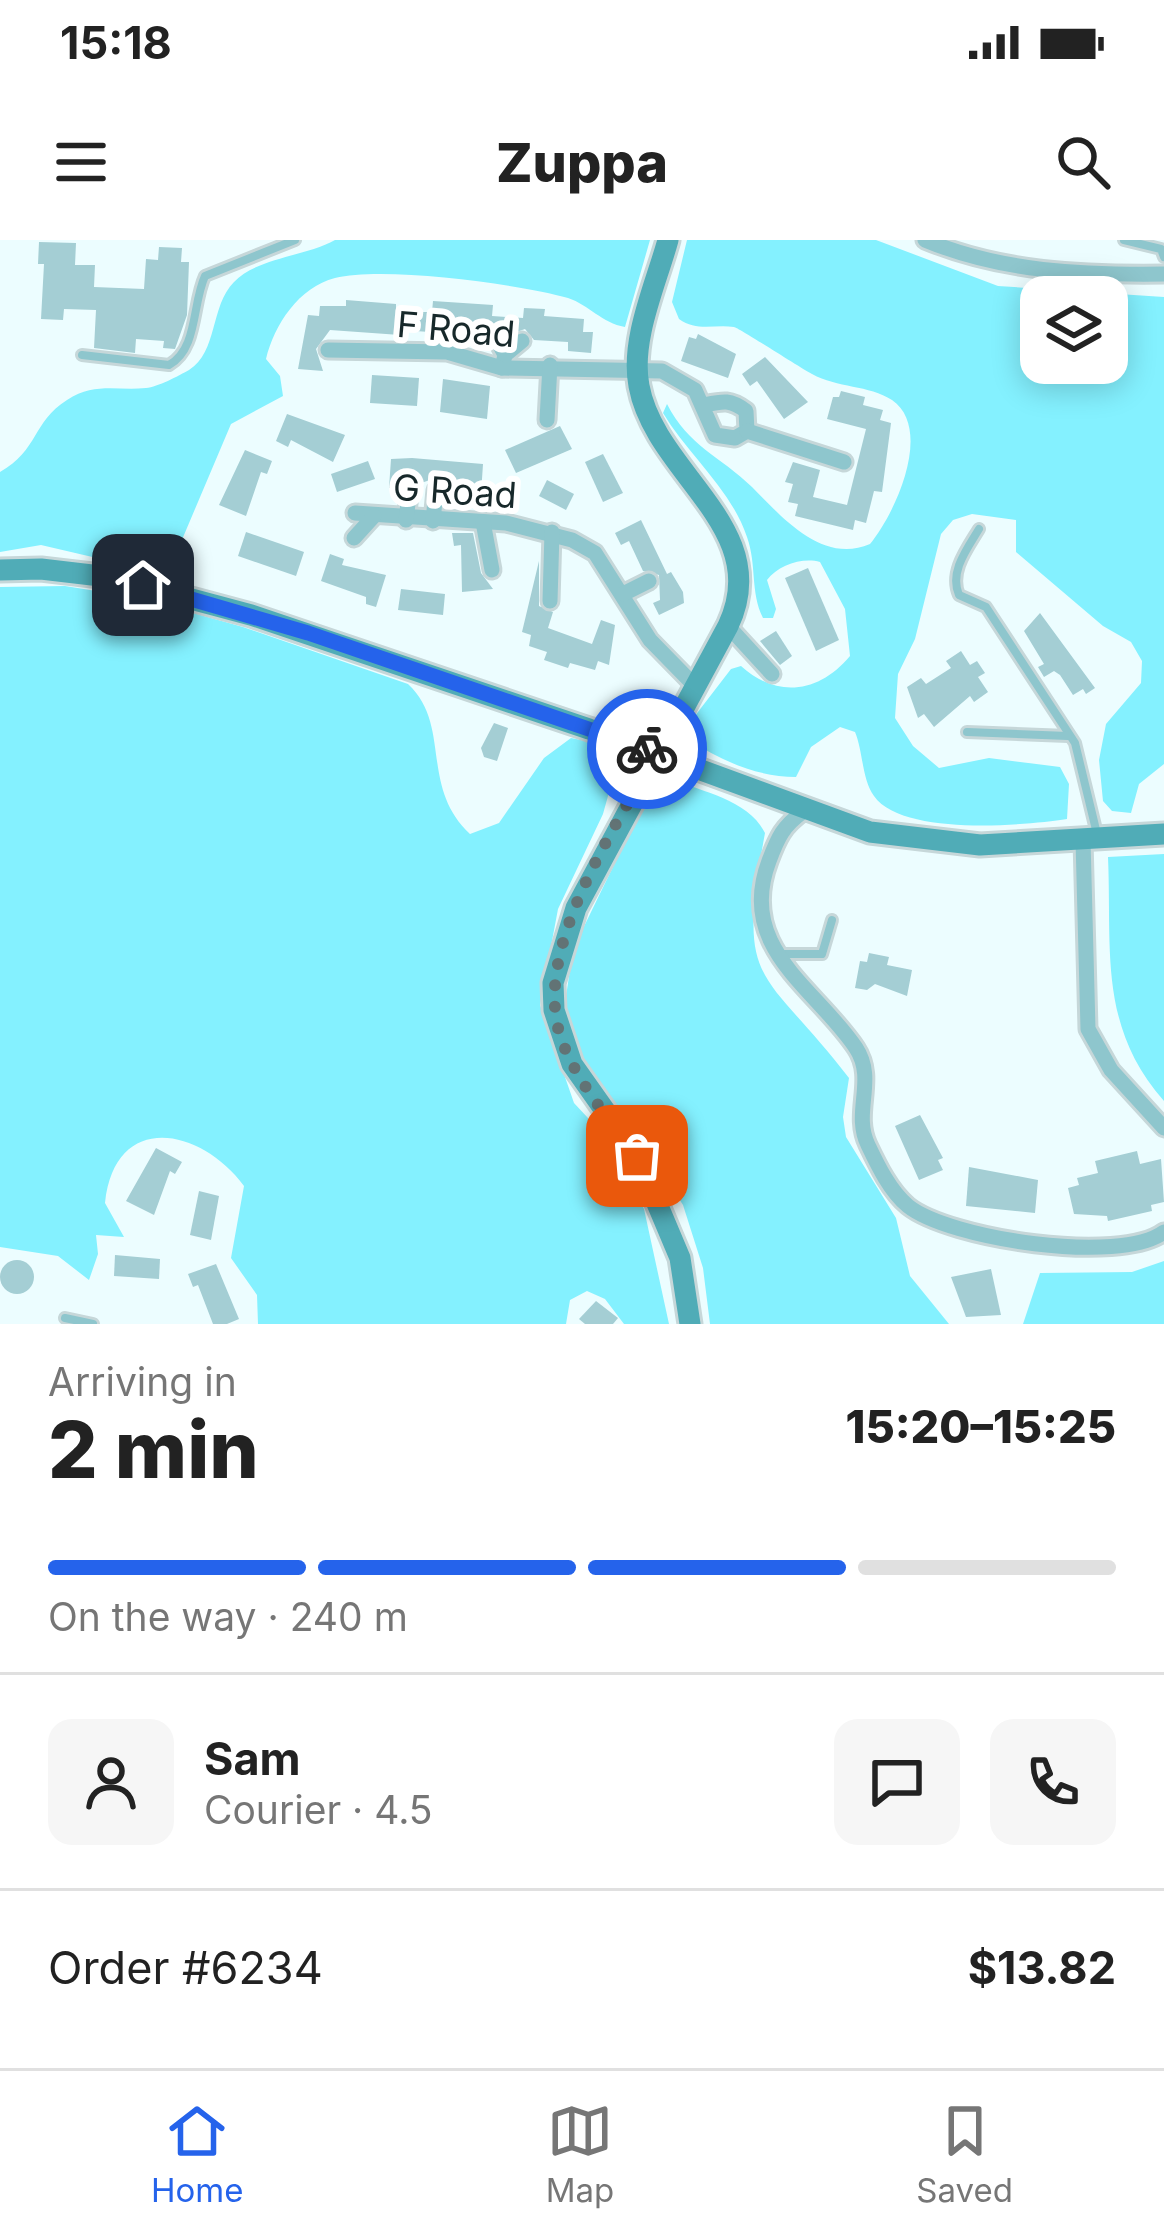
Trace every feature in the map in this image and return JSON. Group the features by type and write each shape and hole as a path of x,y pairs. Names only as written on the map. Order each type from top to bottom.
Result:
{"street":[{"path":"668,240 637,370 646,410 737,552 740,590 728,626 656,753 565,934 553,983 554,1010 572,1064 637,1156 680,1258 690,1324"},
{"path":"925,240 980,258 1058,273 1164,274"},
{"path":"496,338 504,361 522,341"},
{"name":"F Road","path":"338,345 379,358 550,365 580,361 637,370 680,379 704,406"},
{"path":"548,420 550,365"},
{"path":"747,431 746,411 736,404 728,400 704,406 715,435 735,438 747,431 844,462"},
{"path":"406,520 410,487"},
{"path":"434,520 436,490"},
{"name":"G Road","path":"356,513 552,532 595,553 622,594 642,611 650,640 694,686"},
{"path":"353,538 374,516"},
{"path":"483,522 492,570"},
{"path":"550,601 552,532"},
{"path":"0,571 75,572 178,595 308,633 870,832 945,843 1164,834"},
{"path":"622,594 649,580"},
{"path":"728,626 772,674"},
{"path":"804,811 782,826 762,880 766,933 792,979 859,1051 868,1076 860,1117 865,1140 907,1205 929,1219 1070,1248 1132,1247 1164,1232"},
{"path":"1091,840 1088,1029 1111,1070 1164,1128"}],"lane":[{"path":"82,355 169,365 188,348 196,296 205,276 296,240"},
{"path":"1124,240 1161,249 1164,257"},
{"path":"979,529 962,557 955,585 959,595 986,607 1070,736 1091,840"},
{"path":"967,732 1070,736"},
{"path":"779,954 822,954 832,920"},
{"path":"65,1318 93,1324"}],"shaded area":[{"path":"335,240 650,240 625,327 568,298 485,282 385,274 322,283 290,309 270,346 266,359 280,376 283,396 231,424 170,568 161,573 41,545 0,552 0,472 22,455 47,417 87,391 151,387 189,370 205,352 221,303 234,282 268,262"},
{"path":"687,240 876,240 998,286 1020,287 1020,384 1128,384 1128,295 1164,297 1164,764 1139,784 1131,813 1112,811 1103,801 1099,760 1106,724 1141,683 1142,661 1131,642 1103,626 1016,552 1016,520 972,514 953,520 941,534 915,639 898,674 895,718 913,746 939,768 989,758 1060,767 1069,784 1067,819 964,825 936,823 888,809 867,782 855,732 840,727 811,747 796,777 741,766 691,741 691,721 731,669 741,666 769,684 797,687 825,678 850,656 845,609 820,562 784,566 772,575 767,580 776,609 773,618 763,618 740,520 663,413 667,404 695,441 789,523 835,548 870,544 880,530 906,472 910,431 904,413 892,400 822,379 734,327 699,326 679,319 672,302"},
{"path":"65,586 140,598 243,627 408,684 429,718 445,796 470,834 499,823 544,758 571,738 591,742 618,760 603,814 558,909 540,1005 574,1103 601,1132 644,1209 669,1324 624,1324 605,1299 587,1291 570,1300 566,1324 258,1324 257,1295 231,1258 244,1186 205,1151 162,1138 142,1142 125,1153 112,1173 105,1203 124,1237 96,1235 98,1254 89,1280 58,1256 0,1247 0,587"},
{"path":"671,779 737,805 765,833 754,921 763,972 849,1078 843,1117 846,1137 896,1218 910,1276 949,1324 710,1324 703,1268 683,1205 632,1125 569,1042 564,1010 573,949 652,788"},
{"path":"1164,854 1164,1101 1143,1073 1118,1015 1110,955 1108,857"},
{"path":"1164,1261 1164,1324 1023,1324 1040,1273 1132,1272"}],"building":[{"path":"39,242 76,243 75,265 95,265 94,287 144,289 146,259 158,260 159,247 182,248 181,262 189,262 187,315 175,349 163,348 164,341 136,339 135,353 94,348 96,310 64,309 63,320 41,319 44,264 38,264"},
{"path":"346,300 396,304 396,310 422,312 432,312 433,301 493,305 492,316 523,318 524,308 545,309 544,316 584,319 583,332 593,332 591,353 568,351 568,342 534,340 525,329 508,335 498,326 485,333 488,349 471,346 473,327 444,325 444,333 401,330 400,335 330,330 316,349 323,371 298,369 308,315 319,316 320,306 346,306"},
{"path":"698,334 736,354 728,378 681,361 689,337 696,339"},
{"path":"765,357 808,402 784,419 757,381 750,386 742,374"},
{"path":"372,375 419,378 417,406 370,403"},
{"path":"443,379 490,386 487,419 440,412"},
{"path":"841,391 865,397 863,405 883,410 880,420 891,423 882,492 874,491 866,523 855,520 853,530 795,516 798,504 788,502 793,484 785,482 793,462 820,470 813,497 847,505 866,429 827,419 833,397"},
{"path":"287,414 345,435 333,462 291,440 288,447 276,441"},
{"path":"560,426 572,449 516,473 505,450"},
{"path":"245,450 272,461 267,474 261,472 246,516 219,505"},
{"path":"603,454 623,493 603,502 585,462"},
{"path":"391,459 483,464 481,494 468,493 468,484 436,478 421,483 410,475 398,488 389,488"},
{"path":"368,461 375,479 337,492 331,474"},
{"path":"547,480 574,494 566,510 539,496"},
{"path":"641,520 667,574 671,572 683,592 684,603 659,615 653,603 660,600 659,575 643,571 629,541 621,545 615,533"},
{"path":"246,532 304,552 296,576 238,556"},
{"path":"452,533 473,533 481,573 493,589 462,592 461,545 454,546"},
{"path":"330,554 344,559 342,565 386,575 376,607 366,604 366,597 321,581"},
{"path":"539,561 539,606 553,612 548,628 592,644 601,620 615,625 609,665 598,661 595,670 570,663 568,668 544,660 547,652 529,646 531,635 522,632"},
{"path":"808,568 839,640 816,651 785,578"},
{"path":"401,589 445,594 443,615 398,610"},
{"path":"1040,613 1095,688 1086,694 1083,689 1073,695 1060,675 1054,671 1044,677 1038,667 1044,664 1024,631"},
{"path":"776,631 792,656 780,665 760,641"},
{"path":"961,651 970,665 977,661 985,673 978,677 988,692 974,702 970,696 934,727 924,714 918,718 907,687 921,678 926,684 951,668 946,661"},
{"path":"494,723 508,728 497,761 484,757 481,748"},
{"path":"869,953 889,957 887,965 912,970 907,996 875,984 867,990 855,988 860,961 867,962"},
{"path":"920,1115 943,1158 938,1160 943,1170 919,1180 895,1126"},
{"path":"156,1148 182,1162 175,1174 170,1171 154,1215 126,1201"},
{"path":"1137,1151 1140,1164 1161,1159 1164,1202 1151,1205 1152,1211 1108,1221 1107,1216 1074,1214 1068,1188 1079,1185 1077,1178 1098,1173 1095,1161"},
{"path":"969,1167 1038,1180 1035,1213 966,1206"},
{"path":"199,1191 219,1196 211,1240 190,1235"},
{"path":"115,1255 160,1259 159,1279 114,1276"},
{"path":"17,1260 29,1265 34,1277 29,1289 17,1294 5,1289 0,1277 5,1265"},
{"path":"216,1264 239,1319 227,1324 213,1324 198,1285 193,1287 188,1274"},
{"path":"991,1269 1001,1315 966,1317 951,1277"},
{"path":"596,1301 618,1318 613,1324 585,1324 579,1319"}],"way so far":[{"path":"637,1156 572,1064 560,1037 553,983 576,908 656,753 647,749"}],"route":[{"path":"143,585 308,633 647,749"}]}
